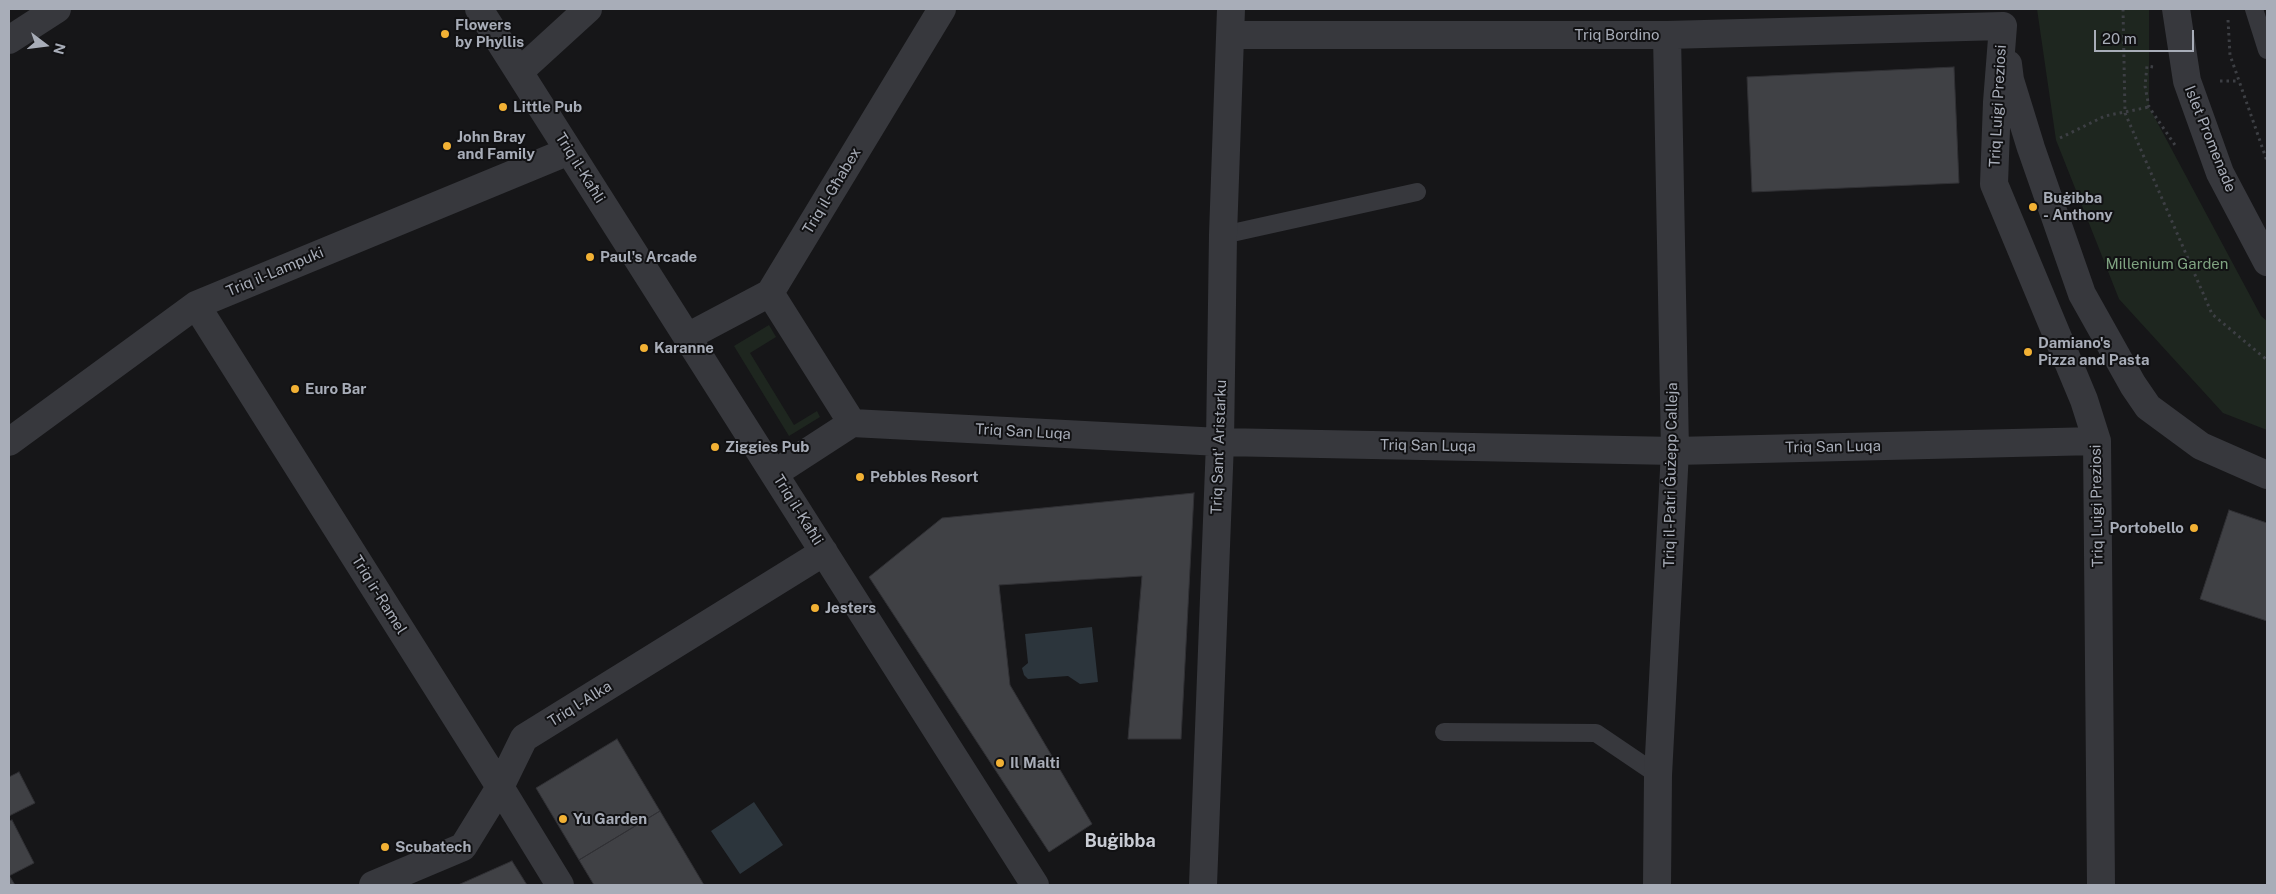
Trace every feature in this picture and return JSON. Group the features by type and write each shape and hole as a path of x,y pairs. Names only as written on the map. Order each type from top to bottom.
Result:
{"street":[{"path":"9,40 57,9"},
{"name":"Triq il-Kaħli","path":"479,9 1035,885"},
{"path":"519,72 588,9"},
{"name":"Triq il-Għabex","path":"770,293 942,9"},
{"name":"Islet Promenade","path":"2176,9 2187,81 2220,173 2267,262"},
{"path":"2006,17 2010,80 2031,148 2082,294 2133,385 2148,406 2201,446 2267,475"},
{"name":"Triq Bordino","path":"1230,22 1667,35 2006,17"},
{"name":"Triq Luigi Preziosi","path":"2006,17 1997,102 1994,184 2084,400 2097,441 2101,885"},
{"name":"Triq Sant' Aristarku","path":"1203,885 1220,442 1223,236 1230,22"},
{"name":"Triq il-Patri Ġużepp Calleja","path":"1657,885 1658,775 1675,451 1667,35"},
{"name":"Triq il-Lampuki","path":"9,442 196,305 569,151"},
{"path":"687,337 770,293 852,423 775,473"},
{"name":"Triq ir-Ramel","path":"196,305 560,885"},
{"name":"Triq San Luqa","path":"852,423 1220,442 1675,451 2097,441"},
{"name":"Triq l-Alka","path":"373,885 463,846 500,787 524,738 824,552"}],"lane":[{"path":"2254,9 2267,50"},
{"path":"1223,236 1418,192"},
{"path":"1444,732 1596,733 1658,775"}],"path":[{"path":"2123,9 2125,113 2212,314 2267,360"},
{"path":"2228,18 2230,55 2267,161"},
{"path":"2031,148 2056,140 2105,116 2149,107"}],"green space":[{"name":"Millenium Garden","path":"2037,9 2149,9 2149,107 2261,316 2267,321 2267,430 2223,413 2119,299 2056,140"},
{"path":"769,325 776,337 750,353 794,425 817,411 820,417 789,436 734,346"}],"shaded area":[{"path":"1092,627 1098,682 1080,684 1068,676 1028,679 1024,675 1022,668 1028,663 1025,634"},
{"path":"754,802 783,845 740,874 711,831"}],"building":[{"path":"1954,67 1959,183 1752,192 1747,77"},
{"path":"1194,493 1181,739 1128,739 1142,576 999,585 1010,685 1092,824 1049,852 869,577 942,518"},
{"path":"2229,510 2267,523 2267,621 2200,599"},
{"path":"617,739 660,811 579,860 536,788"},
{"path":"19,772 35,803 9,816 9,777"},
{"path":"660,811 704,885 594,885 579,860"},
{"path":"12,820 34,863 9,876 9,821"},
{"path":"512,861 527,885 458,885"},
{"path":"9,875 15,885 9,885"}],"place":[{"name":"Flowers by Phyllis","path":"445,34"},
{"name":"Little Pub","path":"503,107"},
{"name":"John Bray and Family","path":"447,146"},
{"name":"Buġibba - Anthony","path":"2033,207"},
{"name":"Paul's Arcade","path":"590,257"},
{"name":"Karanne","path":"644,348"},
{"name":"Damiano's Pizza and Pasta","path":"2028,352"},
{"name":"Euro Bar","path":"295,389"},
{"name":"Ziggies Pub","path":"715,447"},
{"name":"Pebbles Resort","path":"860,477"},
{"name":"Portobello","path":"2194,528"},
{"name":"Jesters","path":"815,608"},
{"name":"Il Malti","path":"1000,763"},
{"name":"Yu Garden","path":"563,819"},
{"name":"Scubatech","path":"385,847"}],"district":[{"name":"Buġibba","path":"1120,841"}]}
